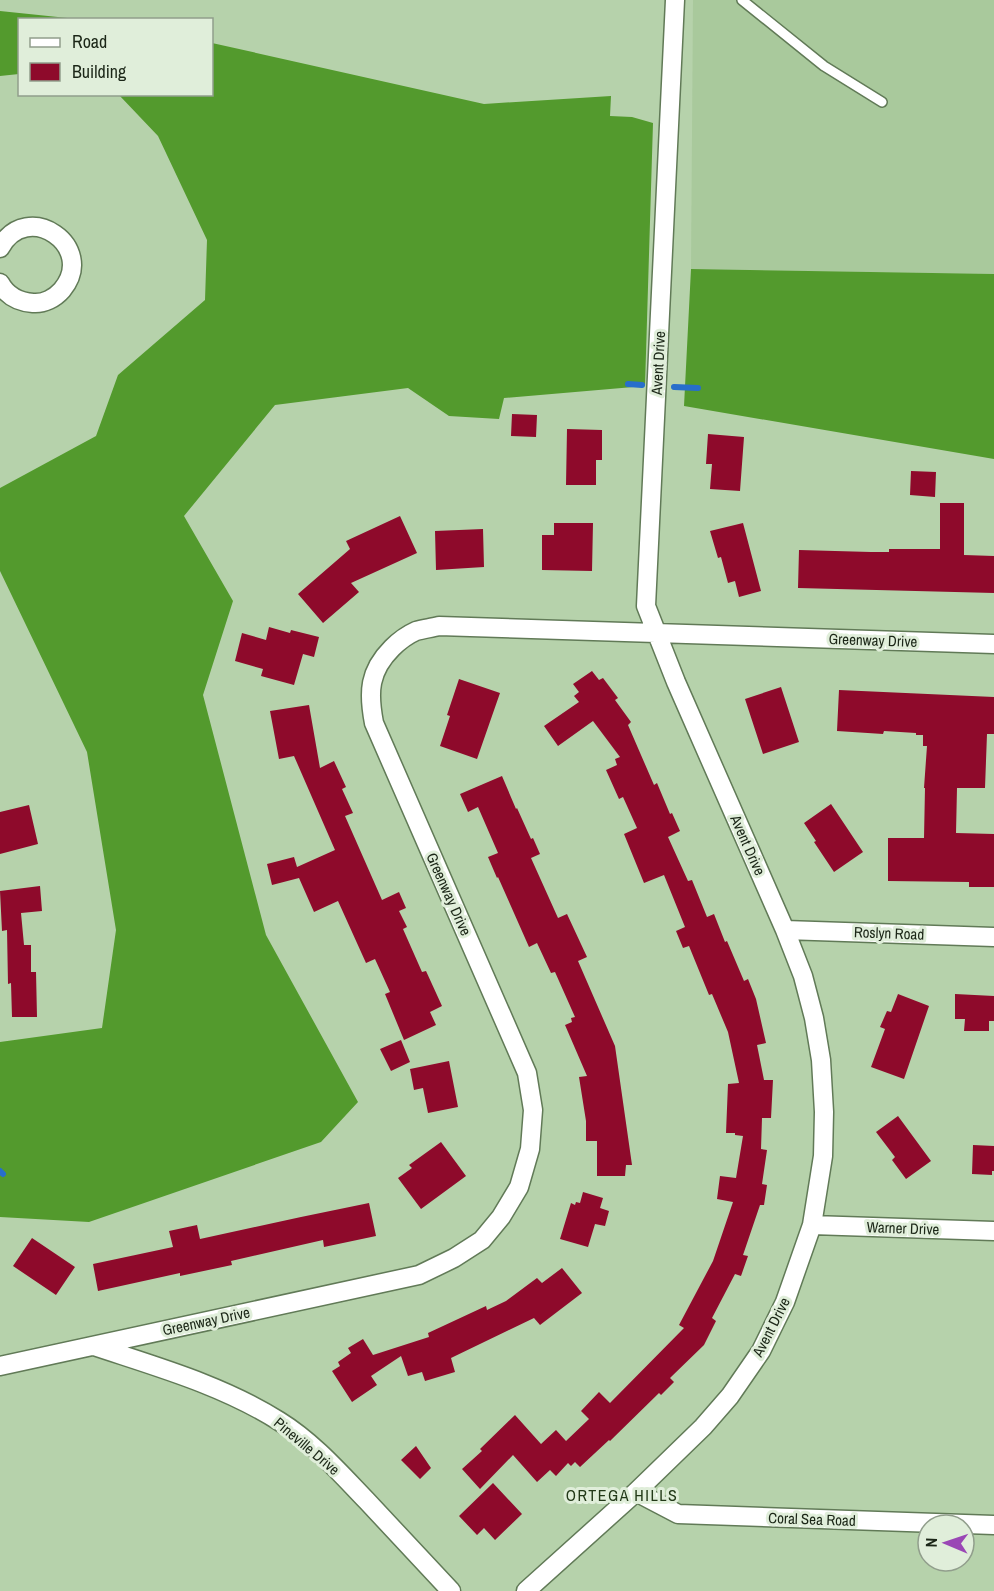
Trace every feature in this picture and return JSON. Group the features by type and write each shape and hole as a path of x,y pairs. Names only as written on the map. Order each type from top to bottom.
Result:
{"street":[{"name":"Avent Drive","path":"526,1591 636,1492 703,1427 730,1396 761,1351 785,1302 812,1225 823,1156 824,1112 821,1060 814,1018 803,976 676,682 646,606 675,0"},
{"path":"0,248 12,233 23,228 47,229 58,235 66,245 71,256 72,268 61,292 51,300 38,303 25,303 13,298 3,289 0,282"},
{"name":"Greenway Drive","path":"0,1366 419,1275 454,1258 482,1240 501,1217 519,1187 530,1149 533,1110 528,1073 374,723 370,702 373,680 382,658 399,640 415,632 439,626 994,644"},
{"name":"Roslyn Road","path":"785,930 994,937"},
{"name":"Warner Drive","path":"812,1225 994,1231"},
{"name":"Pineville Drive","path":"92,1345 214,1387 247,1402 281,1422 339,1471 451,1591"},
{"name":"Coral Sea Road","path":"636,1492 678,1514 994,1525"}],"lane":[{"path":"742,0 824,66 882,102"}],"shaded area":[{"path":"693,0 994,0 994,274 691,269"}],"green space":[{"path":"0,11 67,18 18,18 18,74 0,76"},
{"path":"213,43 484,104 611,96 610,116 632,117 653,123 645,386 504,398 499,419 449,416 408,388 275,405 184,516 233,601 203,695 266,935 358,1102 321,1142 89,1222 0,1217 0,1042 102,1028 116,930 87,752 0,571 0,488 96,436 118,375 205,300 207,240 158,136 120,96 213,96"},
{"path":"691,269 994,274 994,459 684,406"}],"building":[{"path":"512,414 537,415 536,437 511,436"},
{"path":"567,429 602,430 602,460 596,460 596,485 566,485"},
{"path":"708,434 744,437 740,491 710,489 712,464 706,464"},
{"path":"911,471 936,472 935,497 910,495"},
{"path":"940,503 964,503 964,555 994,556 994,593 798,588 799,550 889,552 889,549 940,549"},
{"path":"400,516 417,553 351,583 359,592 323,623 298,594 350,549 346,541"},
{"path":"554,523 593,523 592,571 542,570 542,535 554,535"},
{"path":"743,523 761,591 739,597 735,581 728,583 721,557 718,558 710,531"},
{"path":"483,529 484,567 436,570 435,531"},
{"path":"269,627 319,637 314,657 303,654 294,685 261,676 263,669 235,661 242,633 266,640"},
{"path":"592,671 599,680 603,678 618,698 615,700 631,722 628,725 654,785 657,783 680,831 668,837 688,881 692,880 707,917 714,914 744,981 748,979 756,999 766,1043 757,1045 764,1080 773,1080 771,1118 762,1118 761,1149 767,1150 762,1184 767,1185 764,1205 760,1205 743,1255 748,1256 741,1276 735,1274 712,1318 716,1321 704,1345 670,1378 674,1382 661,1395 659,1393 580,1467 575,1462 571,1466 568,1463 556,1476 550,1470 537,1482 513,1455 480,1489 462,1469 515,1415 541,1444 556,1430 566,1441 589,1419 581,1411 599,1392 610,1403 684,1328 679,1325 713,1261 733,1202 717,1199 720,1176 736,1178 743,1136 726,1133 728,1084 739,1083 728,1032 712,994 709,995 689,946 683,948 676,931 685,927 664,875 644,883 624,834 637,828 623,797 619,799 606,770 617,765 615,759 620,757 593,721 558,746 544,726 579,702 574,696 579,692 573,684"},
{"path":"459,679 500,693 477,759 440,746"},
{"path":"781,687 799,742 763,754 745,699"},
{"path":"839,690 994,697 994,734 987,734 985,788 957,788 956,833 994,834 994,887 969,887 969,882 888,881 888,838 924,838 927,746 923,746 923,735 916,735 916,733 884,731 883,734 837,731"},
{"path":"309,705 320,768 334,761 346,787 342,789 353,813 345,816 382,900 399,892 406,908 399,911 407,927 403,929 422,972 426,971 442,1006 430,1012 436,1025 404,1040 385,994 390,992 375,959 366,963 338,901 314,912 299,878 272,885 267,864 294,857 297,867 335,850 294,756 279,759 270,711"},
{"path":"502,776 516,809 540,854 531,858 558,918 567,914 587,957 578,961 615,1046 632,1165 626,1165 625,1176 597,1176 597,1141 586,1141 586,1121 579,1077 587,1076 565,1025 572,1022 571,1018 575,1017 555,972 551,973 537,943 529,947 497,878 488,857 498,853 478,807 468,812 460,794"},
{"path":"831,804 863,852 834,872 804,823"},
{"path":"29,805 38,844 0,854 0,812"},
{"path":"40,886 42,911 21,913 24,945 31,945 31,972 36,972 37,1017 12,1017 11,983 8,984 7,930 2,931 0,891"},
{"path":"898,994 929,1006 904,1079 871,1067 885,1029 880,1027 887,1011 891,1012"},
{"path":"955,994 994,996 994,1021 989,1021 989,1031 964,1031 965,1019 955,1019"},
{"path":"401,1040 410,1062 391,1071 380,1049"},
{"path":"449,1061 458,1107 428,1113 423,1088 414,1090 410,1069"},
{"path":"898,1116 931,1161 906,1179 892,1160 895,1157 876,1132"},
{"path":"441,1142 466,1176 421,1209 398,1178 412,1168 409,1165"},
{"path":"973,1145 994,1146 992,1175 972,1174"},
{"path":"583,1192 603,1198 600,1208 609,1211 605,1226 595,1224 588,1247 560,1239 571,1203 575,1205 576,1202 580,1203"},
{"path":"369,1203 376,1236 324,1247 323,1240 231,1261 232,1265 180,1276 180,1273 98,1291 93,1264 173,1247 169,1231 197,1225 200,1239"},
{"path":"32,1238 75,1267 56,1295 13,1266"},
{"path":"562,1268 582,1293 540,1325 534,1318 451,1358 455,1372 425,1381 422,1372 408,1376 401,1356 371,1376 377,1385 352,1402 332,1371 340,1366 338,1362 351,1353 348,1348 363,1339 373,1355 429,1337 428,1333 486,1306 487,1310 506,1301 537,1278 542,1283"},
{"path":"416,1446 431,1468 420,1479 401,1460"},
{"path":"493,1483 522,1514 495,1540 484,1528 477,1535 459,1516"}],"waterway":[{"path":"628,384 642,385"},
{"path":"674,387 698,388"},
{"path":"0,1171 3,1174"}],"district":[{"name":"ORTEGA HILLS","path":"622,1495"}]}
